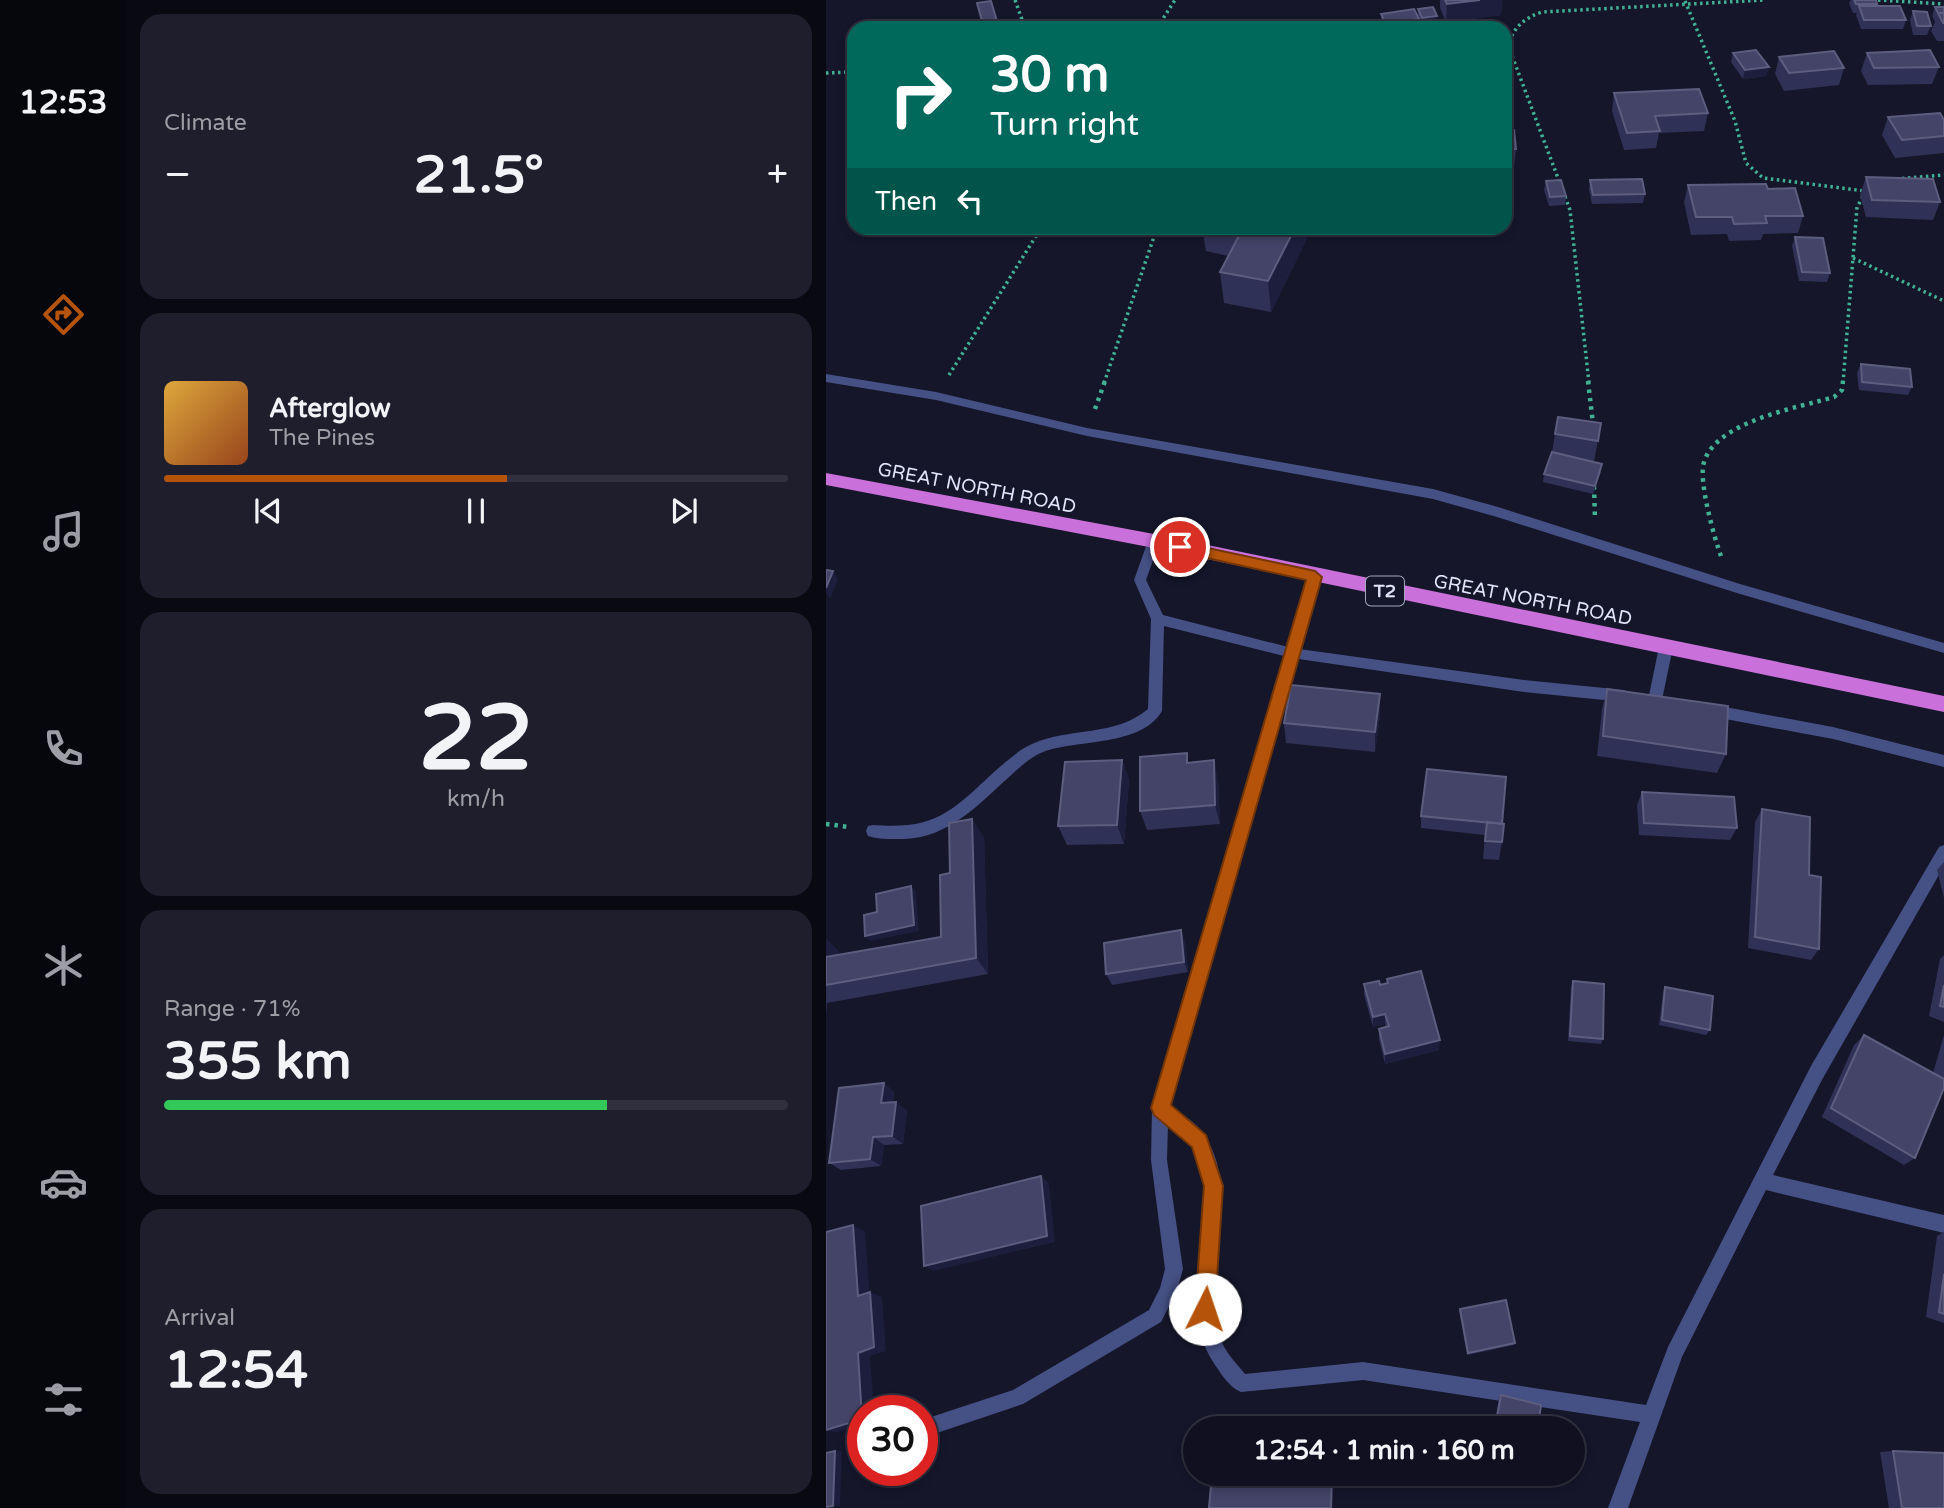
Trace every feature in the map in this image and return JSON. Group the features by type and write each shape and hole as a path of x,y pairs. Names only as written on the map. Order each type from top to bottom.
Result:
{"highway":[{"name":"GREAT NORTH ROAD","path":"826,479 1154,541 1315,577 1944,704"}],"street":[{"path":"826,378 936,397 1087,432 1433,494 1740,589 1944,648"},
{"path":"873,831 894,834 939,826 954,819 1021,757 1038,748 1127,729 1146,721 1155,711 1158,619 1140,580 1154,541"},
{"path":"938,1424 1017,1398 1155,1316 1168,1291 1174,1269 1159,1160 1160,1108 1315,577"},
{"path":"1158,619 1292,653 1524,686 1662,701 1665,648"},
{"path":"1697,708 1833,733 1944,761"},
{"path":"1618,1508 1674,1353 1818,1072 1944,852"},
{"path":"1160,1108 1199,1141 1208,1163 1214,1186 1205,1309 1210,1336 1221,1360 1241,1382 1363,1371 1652,1415"},
{"path":"1762,1181 1944,1224"}],"path":[{"path":"1015,0 1022,21"},
{"path":"1162,21 1175,0"},
{"path":"1512,32 1526,17 1542,12 1685,1 1764,0"},
{"path":"1878,0 1944,4"},
{"path":"1685,1 1735,121 1746,163 1751,170 1763,178 1867,192"},
{"path":"1512,56 1570,210 1593,434"},
{"path":"826,73 847,72"},
{"path":"1894,179 1944,175"},
{"path":"1740,589 1715,545 1703,464 1710,449 1731,429 1834,397 1842,390 1857,208 1860,198 1874,186"},
{"path":"936,397 1037,235"},
{"path":"1087,432 1155,235"},
{"path":"1853,257 1944,301"},
{"path":"1594,475 1596,544"}],"building":[{"path":"1445,0 1480,0 1447,4"},
{"path":"1854,0 1876,0 1877,4 1856,4"},
{"path":"991,1 997,21 982,21 977,3"},
{"path":"1859,6 1900,6 1906,20 1864,20"},
{"path":"1433,7 1437,16 1422,18 1418,9"},
{"path":"1935,7 1944,7 1944,13 1938,13"},
{"path":"1414,9 1419,19 1384,21 1381,14"},
{"path":"1913,11 1927,12 1931,26 1917,26"},
{"path":"1938,13 1944,13 1944,23 1943,23"},
{"path":"1756,50 1769,67 1745,70 1733,53"},
{"path":"1930,50 1939,67 1874,68 1867,53"},
{"path":"1834,51 1844,68 1789,73 1779,57"},
{"path":"1699,89 1708,113 1655,116 1660,131 1627,133 1614,93"},
{"path":"1940,113 1944,120 1944,136 1902,140 1888,117"},
{"path":"1512,130 1514,130 1516,149 1512,149"},
{"path":"1866,177 1933,179 1940,202 1872,200"},
{"path":"1642,179 1645,194 1593,195 1590,180"},
{"path":"1561,180 1566,196 1550,197 1546,181"},
{"path":"1766,184 1768,189 1795,188 1803,216 1765,216 1767,223 1734,224 1732,217 1696,217 1688,185"},
{"path":"1239,235 1291,235 1268,281 1220,272"},
{"path":"1795,237 1823,238 1830,273 1802,272"},
{"path":"1861,364 1910,369 1912,387 1862,382"},
{"path":"1558,417 1601,423 1598,441 1555,434"},
{"path":"1552,452 1602,464 1595,486 1544,474"},
{"path":"826,570 833,571 826,588"},
{"path":"1291,685 1380,694 1375,732 1284,723"},
{"path":"1607,689 1728,706 1726,754 1603,736"},
{"path":"1187,753 1187,763 1214,760 1215,805 1140,811 1140,757"},
{"path":"1122,760 1117,825 1058,826 1065,762"},
{"path":"1427,769 1506,777 1502,824 1421,816"},
{"path":"1642,792 1734,797 1737,828 1644,823"},
{"path":"1762,809 1810,817 1809,875 1821,877 1819,949 1755,937"},
{"path":"972,819 976,958 826,985 826,957 941,937 940,875 950,873 949,823"},
{"path":"1487,822 1504,824 1502,842 1485,841"},
{"path":"911,886 914,925 865,936 864,915 877,912 876,894"},
{"path":"1181,930 1184,962 1106,974 1104,943"},
{"path":"1421,971 1440,1040 1385,1054 1379,1029 1389,1026 1385,1014 1373,1017 1364,984 1379,981 1380,985 1388,983 1387,979"},
{"path":"1573,981 1604,984 1603,1039 1570,1036"},
{"path":"1944,985 1944,1007 1940,1006"},
{"path":"1665,987 1713,996 1710,1030 1662,1020"},
{"path":"1864,1035 1944,1079 1944,1088 1915,1158 1831,1108"},
{"path":"884,1083 881,1103 896,1102 892,1136 873,1137 870,1159 829,1163 839,1088"},
{"path":"1041,1176 1047,1236 924,1266 921,1206"},
{"path":"853,1225 858,1296 870,1292 874,1347 858,1353 861,1395 847,1395 847,1424 826,1430 826,1232"},
{"path":"1944,1274 1944,1314 1939,1312"},
{"path":"1506,1300 1515,1343 1468,1353 1460,1309"},
{"path":"1501,1395 1541,1405 1540,1416 1497,1416"},
{"path":"835,1451 833,1506 826,1507 826,1453"},
{"path":"1893,1451 1944,1453 1944,1508 1902,1508"},
{"path":"1211,1486 1332,1486 1331,1508 1209,1508"}],"route":[{"path":"1180,547 1315,577 1160,1108 1199,1141 1214,1186 1205,1309"}]}
